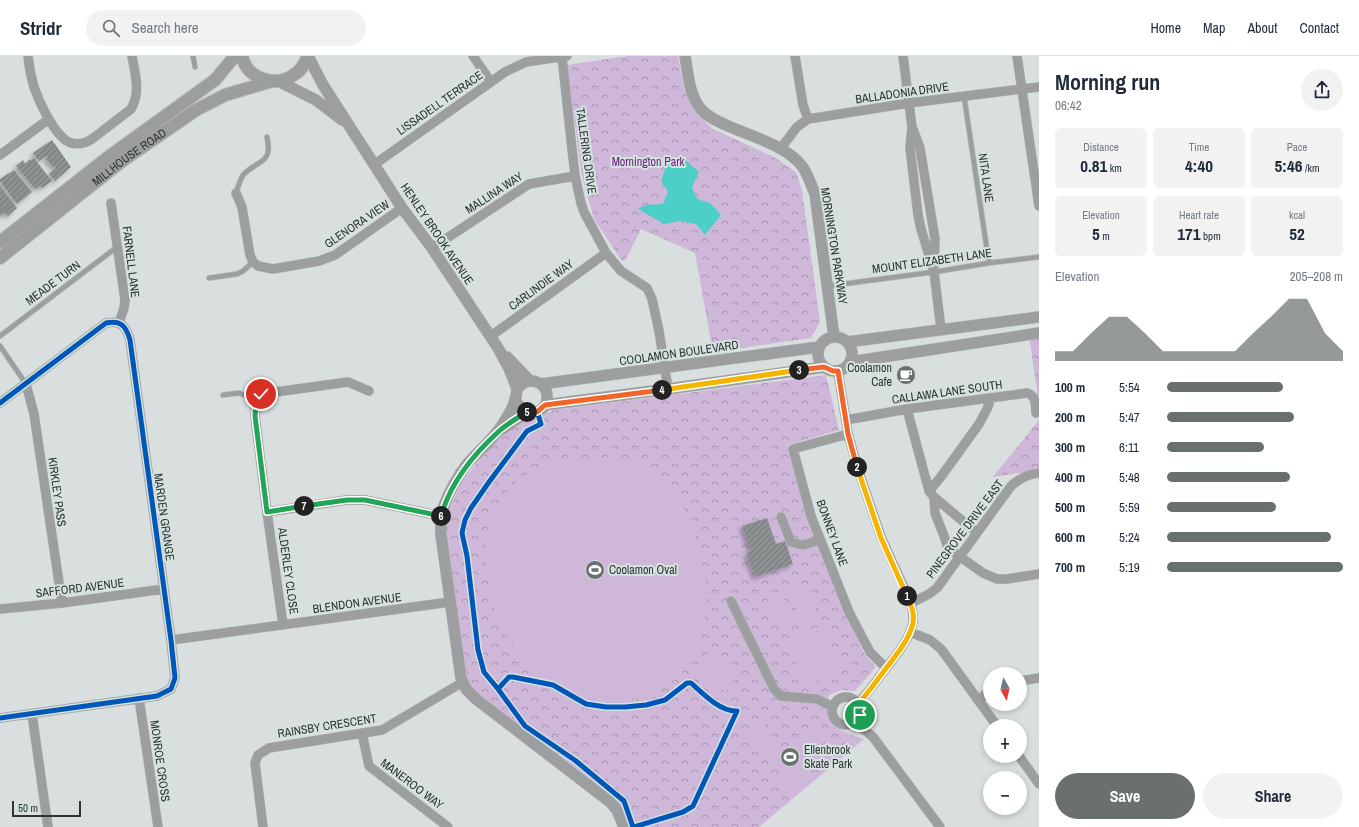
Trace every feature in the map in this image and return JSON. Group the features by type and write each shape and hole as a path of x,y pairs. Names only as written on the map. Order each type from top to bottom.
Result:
{"main road":[{"name":"MILLHOUSE ROAD","path":"0,242 111,155 215,80 235,56"},
{"path":"242,56 247,68 254,75 262,79 275,81"},
{"name":"MILLHOUSE ROAD","path":"0,258 122,161 196,110 225,95 275,81 288,79 304,66 308,56"}],"street":[{"path":"28,56 34,86 49,119 63,138 68,142 79,144 86,143 92,139 131,109 134,103 137,88 132,56"},
{"name":"HENLEY BROOK AVENUE","path":"308,56 324,85 402,208 432,248 491,336 509,368 516,394"},
{"path":"473,56 491,82"},
{"name":"LISSADELL TERRACE","path":"375,164 516,66 526,62 565,56"},
{"name":"TALLERING DRIVE","path":"565,56 575,176 584,212 606,253 621,271 646,288 652,299 668,390"},
{"name":"MORNINGTON PARKWAY","path":"685,56 691,89 700,109 718,122 782,148 802,166 810,180 815,194 834,337"},
{"path":"782,148 797,127 808,119 803,105 795,56"},
{"path":"903,56 912,127 920,148 935,239 934,272 941,329"},
{"path":"1017,56 1039,202"},
{"name":"HENLEY BROOK AVENUE","path":"275,81 316,100 339,118 355,134"},
{"name":"BALLADONIA DRIVE","path":"808,119 909,103 1039,87"},
{"path":"0,155 49,119"},
{"name":"MALLINA WAY","path":"432,248 529,184 575,176"},
{"path":"236,193 242,207 250,255 253,262"},
{"name":"FARNELL LANE","path":"111,203 125,300 119,323"},
{"name":"GLENORA VIEW","path":"253,262 258,266 273,269 310,264 327,258 402,208"},
{"name":"CARLINDIE WAY","path":"491,336 606,253"},
{"path":"1039,317 847,342 834,337 825,340 819,348 818,356 824,367 833,371 838,371 850,362 1039,333"},
{"path":"0,403 98,328 106,323 119,323"},
{"name":"MARDEN GRANGE","path":"0,718 157,696 171,689 175,678 130,340 128,332 119,323"},
{"path":"847,342 851,350 850,362"},
{"name":"HENLEY BROOK AVENUE","path":"498,348 530,381"},
{"name":"COOLAMON BOULEVARD","path":"541,384 819,348"},
{"path":"545,405 668,390 824,367"},
{"path":"838,371 848,434 858,469 881,538 913,614 913,622 910,632 901,649 869,692 858,704"},
{"path":"497,432 520,385 530,381 541,384 545,388 547,399 545,405 537,412 532,413 527,412 518,405 516,394"},
{"path":"258,400 261,394 348,382 369,391"},
{"name":"KIRKLEY PASS","path":"26,384 34,414 62,603"},
{"name":"CALLAWA LANE SOUTH","path":"846,420 988,398 1030,394 1035,398 1036,413"},
{"path":"932,494 940,478 979,424 989,404 988,398"},
{"name":"ALDERLEY CLOSE","path":"258,400 255,416 283,625"},
{"path":"907,410 932,494 935,513 947,545 952,551 982,573 998,579 1039,574"},
{"path":"527,412 497,432 468,464 453,486 442,516 441,535 461,678 466,689 476,699 610,802 617,810 624,827"},
{"name":"BONNEY LANE","path":"848,434 793,449 820,540 849,612 870,652 886,668"},
{"name":"PINEGROVE DRIVE EAST","path":"910,604 937,588 1011,486 1025,476 1039,473"},
{"path":"932,494 978,533"},
{"path":"267,512 353,500 365,500 442,516"},
{"path":"781,517 791,542 803,545 820,540"},
{"name":"SAFFORD AVENUE","path":"0,609 62,603 164,589"},
{"path":"732,601 774,689 781,696 817,699 834,707"},
{"name":"BLENDON AVENUE","path":"171,640 450,602"},
{"path":"910,632 930,640 941,649 992,719"},
{"path":"1027,680 1039,678"},
{"name":"RAINSBY CRESCENT","path":"263,827 254,763 258,756 269,748 382,730 463,682"},
{"path":"979,701 983,697"},
{"name":"MONROE CROSS","path":"139,698 158,827"},
{"path":"842,698 851,699 858,704 860,715 855,722 847,725 838,723 833,716 834,707 842,698"},
{"path":"32,714 48,827"},
{"path":"855,722 873,737 940,827"},
{"name":"MANEROO WAY","path":"362,733 369,766 448,827"},
{"path":"1024,763 1039,784"}],"lane":[{"path":"193,56 194,67"},
{"name":"NITA LANE","path":"964,96 989,263"},
{"path":"236,193 243,176 268,154 269,149 267,137"},
{"name":"MEADE TURN","path":"0,336 118,247"},
{"name":"MOUNT ELIZABETH LANE","path":"828,286 1039,257"},
{"path":"209,278 237,274 253,262"},
{"path":"0,346 26,384"},
{"path":"223,395 239,393 258,400"}],"green space":[{"name":"Mornington Park","path":"627,56 678,56 684,88 696,113 713,129 774,157 796,172 802,190 820,322 811,338 713,352 695,253 641,229 626,259 622,261 594,219 582,177 567,65"},
{"path":"1039,335 1039,404 1029,336"},
{"path":"826,375 839,430 788,445 808,515 844,610 864,653 876,667 855,691 842,690 829,695 827,703 829,716 836,726 846,732 864,739 759,827 629,827 618,803 472,690 464,677 446,539 446,516 462,482 501,433 520,423 554,410"},
{"path":"1039,420 1039,470 993,477"},
{"name":"Coolamon Oval","path":"596,457 622,459 641,464 651,469 661,479 691,522 703,568 706,587 706,610 702,634 699,645 688,665 674,680 657,691 638,698 619,702 594,701 574,696 559,689 538,674 520,655 505,634 495,612 487,578 485,551 489,526 500,501 509,490 522,477 531,471 555,462"},
{"path":"804,585 818,615 803,622 789,592"},
{"path":"782,595 796,625 781,632 767,602"},
{"path":"823,625 832,644 830,645 832,650 834,649 843,668 805,686 796,667 798,666 796,661 794,662 785,643"},
{"path":"710,651 739,674 725,692 696,669"},
{"name":"Ellenbrook Skate Park","path":"762,723 769,729 764,735 779,749 800,746 815,729 826,740 801,765 811,778 794,796 774,778 785,768 749,738"}],"water":[{"path":"684,159 699,172 692,187 697,199 710,203 721,215 705,235 696,224 680,221 664,224 638,209 645,205 663,204 668,192 661,181 668,160"}],"building":[{"path":"52,140 71,167 55,181 49,174 56,168 54,166 53,167 46,159 48,158 46,156 39,161 33,153"},
{"path":"34,158 52,181 42,188 40,186 35,189 16,166 23,160 25,164 30,159 31,160"},
{"path":"14,170 32,192 17,204 0,181 0,179"},
{"path":"0,186 17,208 8,216 5,213 0,216"},
{"path":"767,518 776,544 785,541 793,564 755,577 746,553 751,551 742,526"}],"cycle path":[{"path":"0,403 106,323 119,323 127,331 130,340 175,678 171,689 157,696 0,718"},
{"path":"537,411 541,424 527,431 489,482 471,508 465,520 462,533 467,556 478,650 484,672 525,726 576,761 624,801 633,827"},
{"path":"498,689 509,677 513,677 553,685 586,704 606,707 625,707 646,705 665,700 687,683 691,683 707,697 725,709 737,711 693,806 683,812 634,827"}],"place":[{"name":"Coolamon Cafe","path":"906,375"},
{"name":"Coolamon Oval","path":"595,570"},
{"name":"Ellenbrook Skate Park","path":"790,757"}],"route":[{"path":"261,394 256,402 255,416 267,512 347,500 365,500 442,516 453,486 468,464 497,432 527,412 537,412 545,405 668,390 824,367 828,370 838,371 842,405 848,434 858,469 881,538 913,614 913,622 910,632 901,649 869,692 858,704 860,715"}]}
